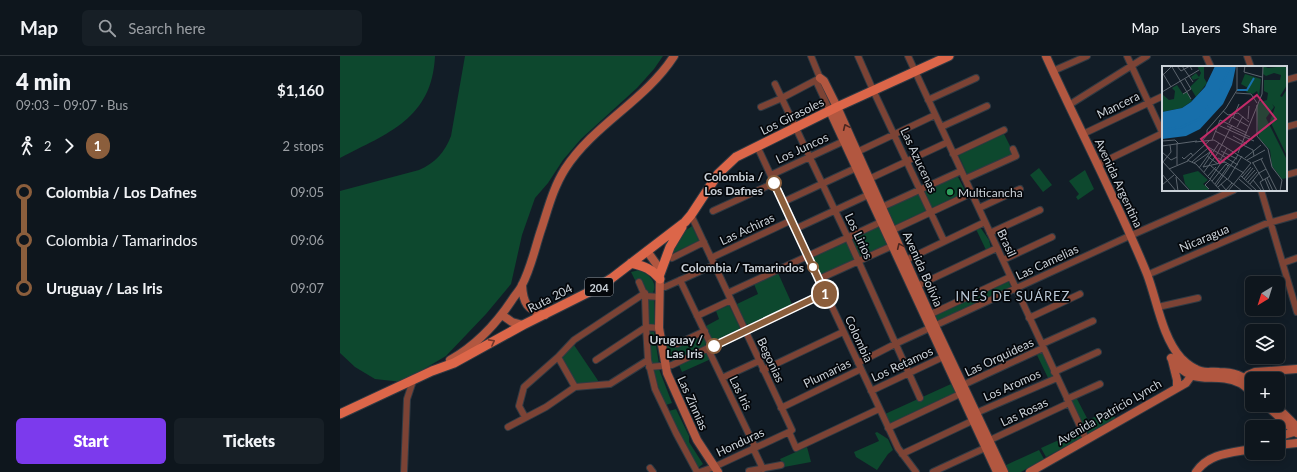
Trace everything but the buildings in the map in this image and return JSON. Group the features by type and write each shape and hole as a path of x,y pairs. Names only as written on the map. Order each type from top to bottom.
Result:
{"main road":[{"path":"833,109 949,56"},
{"name":"Los Girasoles","path":"758,146 833,109"},
{"name":"Ruta 204","path":"340,414 454,362 603,284 688,219 723,169 736,157 758,146"},
{"path":"660,280 670,248 688,219"},
{"path":"631,263 651,270 660,280"}],"street":[{"path":"432,371 458,356 480,339 502,315 522,285 553,193 565,169 585,144 653,83 674,56"},
{"path":"761,107 818,80 811,56"},
{"name":"Las Azucenas","path":"858,56 944,241"},
{"name":"Brasil","path":"908,56 1086,439"},
{"name":"Avenida Argentina","path":"1046,56 1147,275 1163,323 1171,358 1179,367 1194,372 1220,372 1233,374 1244,380"},
{"path":"1053,71 1087,56"},
{"path":"1127,56 1162,132"},
{"path":"1069,105 1146,56"},
{"path":"1206,56 1211,66"},
{"path":"1247,56 1251,66"},
{"path":"1287,80 1297,77"},
{"path":"928,100 976,78"},
{"name":"Avenida Bolivia","path":"818,80 824,81 844,141 868,195 892,246 963,385 974,417 997,472"},
{"name":"Los Lirios","path":"775,84 848,238 920,398"},
{"name":"Mancera","path":"1083,134 1162,96"},
{"path":"941,127 987,106"},
{"name":"Avenida Bolivia","path":"833,109 857,152 893,230 917,286 931,314 933,327 943,357 960,394 974,417"},
{"path":"857,152 935,115"},
{"path":"1287,127 1297,124"},
{"path":"953,154 1004,130"},
{"path":"1097,165 1162,134"},
{"name":"Los Juncos","path":"770,175 844,141"},
{"path":"869,179 948,142"},
{"name":"Colombia","path":"758,146 770,175 888,428 902,454 916,472"},
{"path":"965,179 1016,156 1013,149"},
{"path":"783,202 856,168"},
{"path":"882,208 961,170"},
{"path":"1287,176 1297,172"},
{"path":"713,211 774,183"},
{"path":"978,208 1020,188"},
{"name":"Las Camelias","path":"858,363 895,344 1232,191"},
{"path":"1260,191 1297,312"},
{"path":"893,230 972,193"},
{"path":"795,228 868,195"},
{"path":"990,233 1040,210"},
{"name":"Nicaragua","path":"1147,275 1270,222 1297,215"},
{"name":"Begonias","path":"688,219 704,242 746,331 792,430 789,432 796,448 879,409"},
{"name":"Las Achiras","path":"711,258 792,220"},
{"path":"728,293 881,222"},
{"path":"906,260 985,222"},
{"path":"1003,260 1052,237"},
{"path":"672,258 704,242"},
{"path":"819,279 892,246"},
{"path":"917,286 997,248"},
{"path":"647,251 657,265 660,280 665,287 714,264"},
{"path":"1283,263 1297,258"},
{"path":"931,314 1010,276"},
{"name":"Las Zinnias","path":"660,280 659,328 667,374 696,440 716,470"},
{"name":"Las Iris","path":"680,280 704,331 722,378 763,468"},
{"path":"639,282 645,294 648,360 655,389 697,472"},
{"path":"522,285 524,300 527,305 536,312 545,314"},
{"path":"650,367 672,365 825,293"},
{"path":"525,417 519,406 524,387 558,357 574,340 645,294 659,297"},
{"path":"1029,318 1080,294"},
{"path":"1158,307 1198,298"},
{"path":"697,316 731,300"},
{"path":"502,315 512,322 523,325"},
{"name":"Las Orquideas","path":"963,385 1093,321"},
{"name":"Avenida Argentina","path":"1163,323 1178,355 1194,372"},
{"path":"596,360 646,327 659,328"},
{"path":"677,344 704,331"},
{"path":"764,370 843,332"},
{"name":"Los Aromos","path":"902,454 1098,352"},
{"path":"558,357 575,387"},
{"name":"Los Retamos","path":"871,391 943,357"},
{"path":"1171,358 1177,380 1177,387"},
{"path":"508,427 546,407 575,387 610,384 648,360"},
{"path":"722,378 759,360"},
{"path":"1266,372 1297,369"},
{"name":"Plumarias","path":"781,408 861,370"},
{"name":"Avenida Patricio Lynch","path":"1030,472 1186,383 1194,372"},
{"path":"404,472 407,399 413,381"},
{"name":"Las Rosas","path":"933,472 1100,384"},
{"path":"888,428 960,394"},
{"path":"1274,412 1283,420"},
{"path":"1281,412 1296,430"},
{"path":"1285,422 1296,430"},
{"path":"1285,435 1296,430"},
{"name":"Honduras","path":"700,472 716,470 754,448 789,432"},
{"path":"1285,444 1297,443"},
{"name":"Avenida Bolivia","path":"986,444 1004,472"},
{"path":"1196,472 1203,463 1211,458 1245,451"},
{"path":"749,471 781,465"}],"green space":[{"path":"340,56 435,56 432,77 426,95 416,109 404,121 390,131 340,158"},
{"path":"465,56 663,56 654,69 637,88 581,139 563,160 548,183 535,198 522,235 511,284 486,314 446,356 402,382 375,379 355,367 340,353 340,191 419,170 430,164 439,156 446,147 451,136"},
{"path":"1003,132 1014,154 968,176 958,154"},
{"path":"1039,168 1052,185 1043,192 1030,175"},
{"path":"1085,170 1094,189 1078,200 1076,197 1079,194 1069,181"},
{"path":"957,175 967,194 893,228 884,208"},
{"path":"880,224 889,245 821,275 813,257"},
{"path":"692,226 699,241 673,253 670,252 682,233"},
{"path":"980,227 989,240 991,248 986,250 976,229"},
{"path":"639,270 652,279 654,285 653,293 648,293 641,280 635,280 631,272"},
{"path":"778,273 792,304 748,325 744,323 737,304 758,294 754,284"},
{"path":"1008,280 1011,288 939,322 934,315"},
{"path":"648,299 654,300 655,325 648,324"},
{"path":"729,305 740,328 739,330 713,341 711,340 706,326 719,319 716,311"},
{"path":"648,331 654,332 659,364 652,365"},
{"path":"702,335 706,343 705,346 673,361 670,360 667,354 666,345 674,342 675,345 679,347"},
{"path":"574,345 599,382 577,384 561,358"},
{"path":"1042,351 1054,378 1049,380 1036,353"},
{"path":"708,352 711,359 682,372 679,365"},
{"path":"659,369 672,403 666,405 660,393 653,370"},
{"path":"951,384 956,394 890,424 885,414"},
{"path":"1076,397 1088,420 1111,409 1116,420 1090,434 1086,431 1071,399"},
{"path":"676,409 689,436 689,442 703,464 698,468 669,414 669,411"},
{"path":"1079,431 1082,438 1046,457 1041,448"},
{"path":"877,432 888,439 893,450 888,454 877,470 856,457 854,452 879,441 875,433"},
{"path":"807,447 811,462 784,467 780,459"},
{"path":"1039,450 1044,459 1021,472 1007,472 1004,466"}],"bus line":[{"name":"1","path":"714,346 825,293 774,183"}],"place":[{"name":"Colombia / Los Dafnes","path":"774,183"},
{"name":"Multicancha","path":"950,192"},
{"name":"Colombia / Tamarindos","path":"813,267"},
{"name":"Uruguay / Las Iris","path":"714,346"}],"district":[{"name":"INÉS DE SUÁREZ","path":"1013,296"}]}
